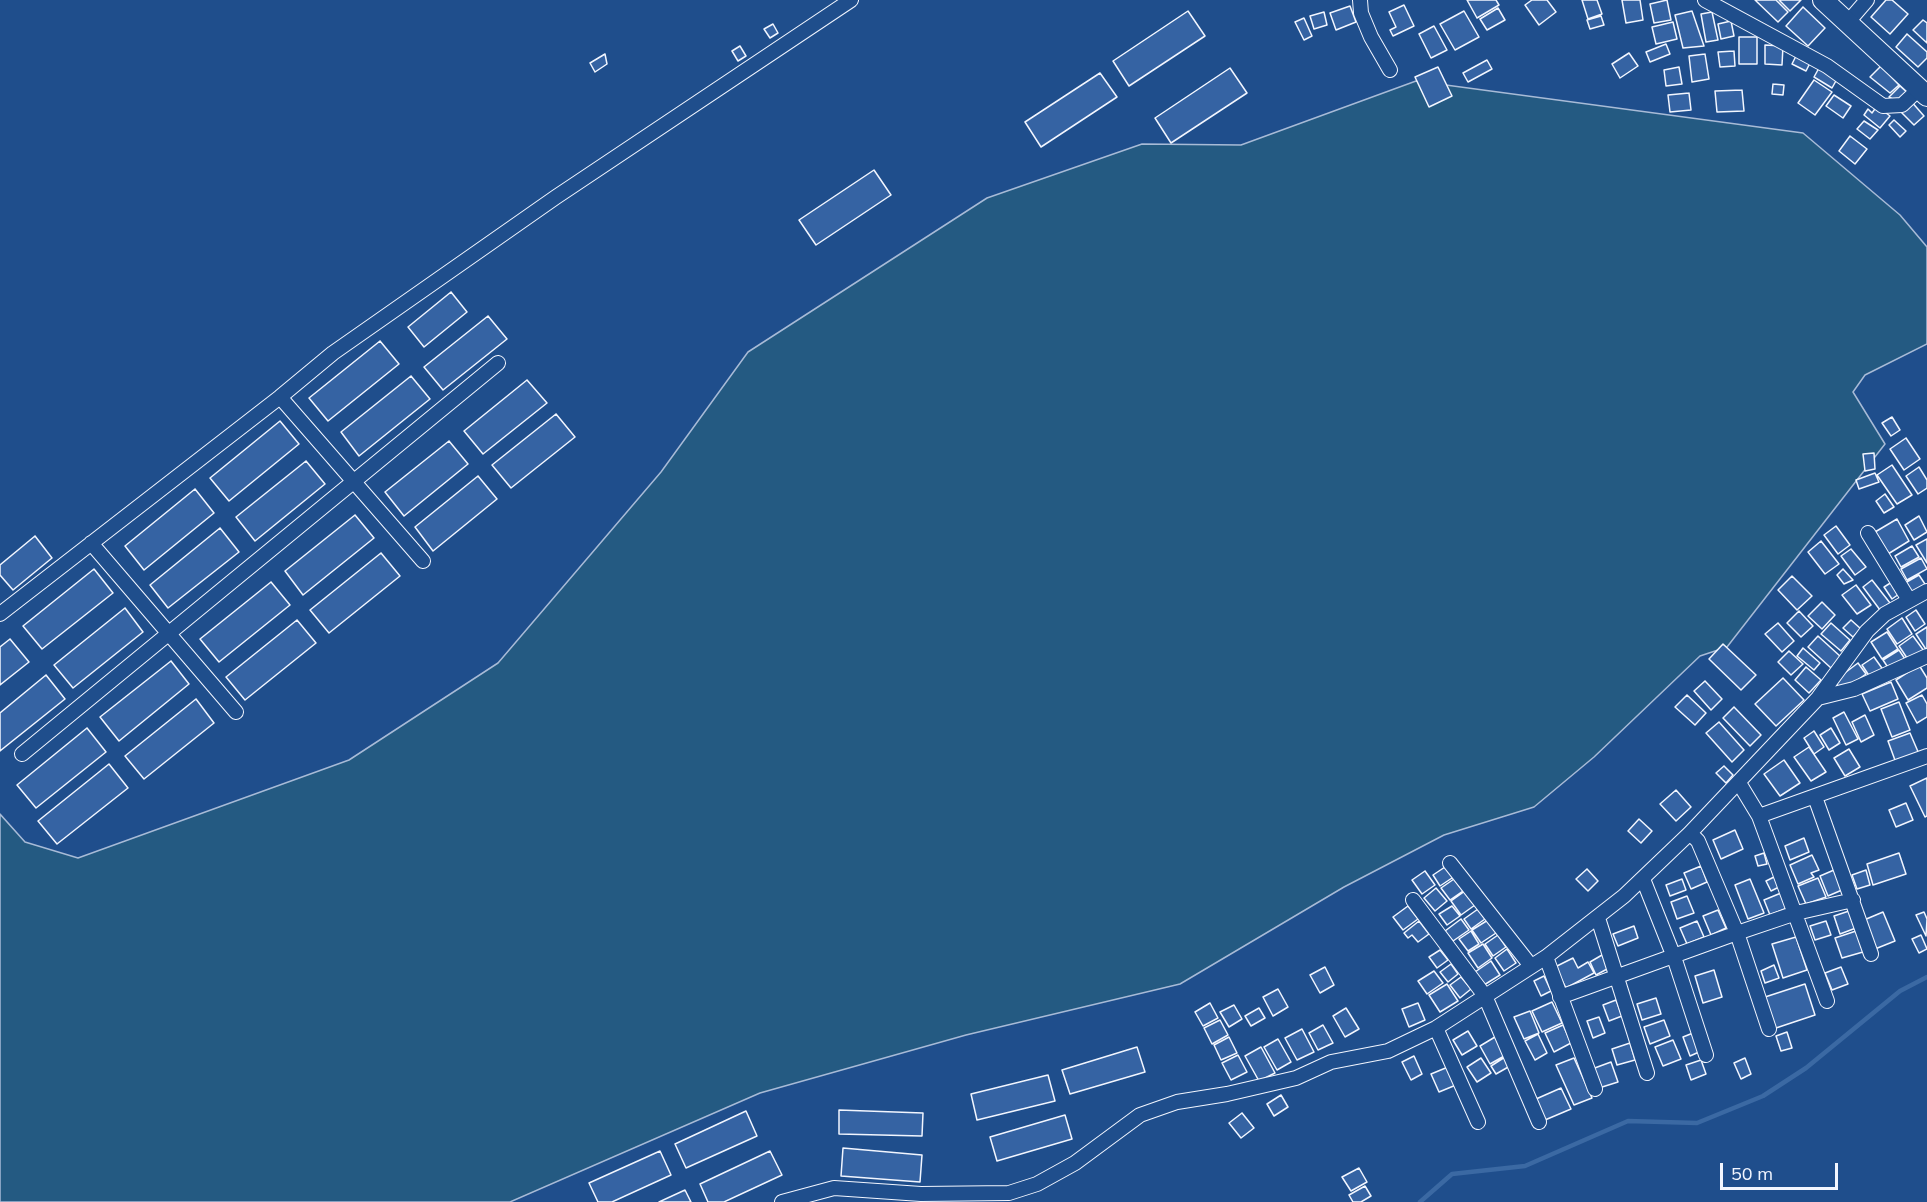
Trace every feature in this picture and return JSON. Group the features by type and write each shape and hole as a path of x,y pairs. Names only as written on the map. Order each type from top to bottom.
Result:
{"street":[{"path":"1360,0 1361,13 1371,38 1390,70"},
{"path":"1705,0 1827,66 1883,106 1902,105 1923,92 1823,0"},
{"path":"1848,22 1867,0"},
{"path":"0,614 280,397 333,353 556,197 631,149 845,1"},
{"path":"22,754 498,363"},
{"path":"280,397 423,561"},
{"path":"1868,533 1909,600"},
{"path":"92,543 236,712"},
{"path":"782,1202 834,1188 921,1194 1009,1193 1037,1184 1075,1162 1140,1115 1177,1102 1296,1078 1331,1062 1388,1051 1436,1028 1546,957 1598,918 1643,879 1739,783 1818,698 1867,632 1885,614 1927,591"},
{"path":"1818,698 1854,689 1927,656"},
{"path":"1759,816 1927,756"},
{"path":"1739,783 1759,816 1827,1000"},
{"path":"1815,797 1871,954"},
{"path":"1690,833 1698,842 1737,933 1769,1029"},
{"path":"1450,863 1531,966"},
{"path":"1643,879 1674,957 1706,1055"},
{"path":"1413,900 1485,996 1539,1122"},
{"path":"1560,997 1796,913 1853,900"},
{"path":"1598,918 1647,1073"},
{"path":"1546,957 1595,1089"},
{"path":"1436,1028 1478,1122"}],"shaded area":[{"path":"1416,81 1803,133 1900,215 1927,247 1927,344 1865,375 1853,392 1885,444 1727,647 1700,656 1594,757 1534,807 1444,835 1344,887 1180,984 966,1035 760,1093 510,1202 0,1202 0,814 25,842 78,858 349,760 498,663 661,472 748,352 987,198 1142,144 1241,145"}],"building":[{"path":"1467,0 1496,0 1499,5 1477,18"},
{"path":"1532,0 1547,0 1556,12 1539,25 1525,5"},
{"path":"1582,0 1597,0 1602,14 1588,19"},
{"path":"1622,0 1640,0 1643,20 1626,23"},
{"path":"1667,0 1671,20 1654,23 1650,4"},
{"path":"1755,0 1776,0 1788,12 1778,22"},
{"path":"1779,0 1801,0 1790,11"},
{"path":"1886,0 1892,0 1908,14 1890,34 1871,17"},
{"path":"1404,5 1414,26 1393,36 1390,30 1396,27 1389,12"},
{"path":"1350,6 1356,22 1336,30 1330,13"},
{"path":"1803,7 1825,28 1808,46 1786,26"},
{"path":"1498,8 1505,20 1487,30 1480,19"},
{"path":"1188,11 1205,36 1129,86 1113,61"},
{"path":"1464,11 1479,37 1455,50 1440,24"},
{"path":"1692,11 1704,46 1683,48 1675,15"},
{"path":"1324,12 1327,25 1314,29 1310,16"},
{"path":"1712,12 1718,40 1706,42 1701,14"},
{"path":"1601,16 1604,25 1590,29 1587,20"},
{"path":"1304,18 1312,36 1304,40 1295,22"},
{"path":"1923,20 1927,23 1927,43 1913,30"},
{"path":"1731,21 1734,36 1721,39 1718,24"},
{"path":"1673,22 1677,39 1656,44 1652,27"},
{"path":"773,24 778,33 770,38 764,29"},
{"path":"1434,26 1447,50 1431,58 1419,34"},
{"path":"1907,34 1927,52 1927,58 1918,67 1896,47"},
{"path":"1739,37 1757,37 1757,64 1739,64"},
{"path":"1666,44 1670,54 1650,62 1646,52"},
{"path":"1765,45 1783,46 1782,65 1765,64"},
{"path":"740,46 746,56 738,61 732,51"},
{"path":"1734,51 1735,66 1720,67 1718,52"},
{"path":"1629,53 1638,66 1620,78 1612,64"},
{"path":"605,54 607,64 595,72 590,63"},
{"path":"1705,54 1709,79 1692,82 1689,56"},
{"path":"1796,56 1810,63 1806,71 1792,64"},
{"path":"1487,60 1492,69 1468,82 1463,73"},
{"path":"1881,66 1899,85 1890,93 1870,77"},
{"path":"1438,67 1452,96 1429,107 1415,77"},
{"path":"1679,67 1682,84 1666,86 1664,70"},
{"path":"1230,68 1247,93 1171,143 1155,118"},
{"path":"1819,68 1837,79 1832,88 1814,77"},
{"path":"1100,73 1117,97 1041,147 1025,122"},
{"path":"1814,80 1832,92 1815,115 1798,103"},
{"path":"1773,84 1784,85 1783,95 1772,94"},
{"path":"1900,86 1909,94 1900,103 1889,97"},
{"path":"1742,90 1744,111 1717,112 1715,91"},
{"path":"1689,93 1691,110 1670,112 1668,95"},
{"path":"1834,95 1851,106 1843,118 1826,106"},
{"path":"1910,100 1924,116 1914,125 1899,110"},
{"path":"1877,106 1890,116 1880,128 1864,115 1868,109 1872,113"},
{"path":"1894,120 1906,131 1900,137 1889,125"},
{"path":"1864,121 1878,130 1870,139 1857,129"},
{"path":"1850,136 1867,149 1855,164 1839,151"},
{"path":"874,170 891,195 816,245 799,220"},
{"path":"451,292 467,312 424,347 408,327"},
{"path":"488,316 507,339 443,390 424,367"},
{"path":"380,341 399,364 328,421 309,398"},
{"path":"411,376 430,399 359,456 341,432"},
{"path":"527,380 547,403 483,454 464,431"},
{"path":"556,414 575,437 511,488 492,465"},
{"path":"1892,417 1900,430 1891,436 1882,423"},
{"path":"280,421 299,444 229,501 210,478"},
{"path":"1906,438 1920,459 1904,470 1890,449"},
{"path":"449,441 468,464 404,516 385,492"},
{"path":"1874,453 1875,469 1865,471 1863,454"},
{"path":"306,461 325,484 255,541 236,517"},
{"path":"1892,465 1912,495 1897,504 1877,475"},
{"path":"1919,467 1927,480 1927,488 1918,494 1906,476"},
{"path":"1875,473 1879,482 1859,489 1856,480"},
{"path":"478,476 497,499 433,551 415,527"},
{"path":"195,489 214,513 144,570 125,546"},
{"path":"1885,494 1894,507 1884,513 1876,501"},
{"path":"355,515 374,538 303,595 285,571"},
{"path":"1919,516 1927,532 1914,540 1905,525"},
{"path":"1897,519 1909,541 1888,554 1875,532"},
{"path":"1836,526 1850,545 1838,554 1824,535"},
{"path":"220,528 239,552 168,608 150,585"},
{"path":"35,536 52,558 13,590 0,575 0,565"},
{"path":"1927,539 1927,563 1916,545"},
{"path":"1821,541 1839,564 1825,574 1808,552"},
{"path":"1912,546 1919,557 1901,567 1895,556"},
{"path":"1851,549 1866,567 1855,575 1841,556"},
{"path":"381,553 400,576 329,633 310,610"},
{"path":"1921,558 1927,569 1907,580 1901,569"},
{"path":"94,569 113,593 42,649 23,626"},
{"path":"1843,569 1853,580 1844,584 1837,575"},
{"path":"1919,575 1927,587 1913,595 1905,583"},
{"path":"1792,576 1812,596 1797,610 1778,590"},
{"path":"1872,580 1890,603 1880,610 1863,587"},
{"path":"271,582 290,605 219,662 200,639"},
{"path":"1892,582 1899,594 1892,599 1884,587"},
{"path":"1856,585 1871,605 1857,614 1842,595"},
{"path":"1822,602 1835,615 1822,629 1808,616"},
{"path":"125,608 143,632 73,688 54,665"},
{"path":"1916,610 1925,624 1915,631 1906,617"},
{"path":"1799,611 1813,626 1801,637 1787,623"},
{"path":"1902,618 1912,634 1897,644 1887,629"},
{"path":"297,620 316,643 245,700 226,677"},
{"path":"1851,620 1861,629 1853,637 1843,628"},
{"path":"1778,623 1794,641 1782,652 1765,634"},
{"path":"1831,623 1850,640 1841,651 1821,634"},
{"path":"1927,627 1927,651 1916,634"},
{"path":"1887,632 1898,649 1882,659 1871,642"},
{"path":"1818,636 1841,657 1831,668 1808,647"},
{"path":"1913,636 1924,651 1909,661 1899,646"},
{"path":"10,639 29,662 0,685 0,647"},
{"path":"1723,644 1756,675 1741,690 1709,659"},
{"path":"1803,648 1820,663 1814,670 1797,656"},
{"path":"1899,650 1907,662 1891,672 1883,660"},
{"path":"1789,651 1803,664 1791,675 1778,662"},
{"path":"1874,657 1884,671 1872,680 1862,665"},
{"path":"171,661 189,684 119,741 100,717"},
{"path":"1858,663 1866,674 1842,691 1834,681"},
{"path":"1919,665 1927,678 1927,688 1908,700 1896,680"},
{"path":"1806,667 1821,680 1809,693 1795,680"},
{"path":"46,675 65,699 0,751 0,713"},
{"path":"1783,678 1804,700 1776,726 1755,704"},
{"path":"1705,681 1722,699 1711,710 1694,691"},
{"path":"1891,682 1898,699 1870,711 1862,694"},
{"path":"1687,695 1706,713 1695,725 1675,707"},
{"path":"1922,695 1927,704 1927,717 1917,723 1906,703"},
{"path":"196,699 214,723 144,779 125,756"},
{"path":"1899,702 1910,730 1892,737 1881,709"},
{"path":"1734,707 1761,735 1750,746 1723,718"},
{"path":"1844,712 1858,739 1846,745 1833,718"},
{"path":"1865,715 1874,735 1861,742 1852,722"},
{"path":"1719,722 1744,750 1732,762 1706,733"},
{"path":"87,728 106,752 36,808 17,785"},
{"path":"1831,728 1840,743 1829,750 1820,735"},
{"path":"1814,731 1824,747 1814,754 1804,738"},
{"path":"1910,733 1919,754 1896,763 1888,741"},
{"path":"1809,747 1826,772 1811,781 1794,757"},
{"path":"1849,749 1860,767 1845,776 1834,758"},
{"path":"1784,760 1800,783 1780,796 1764,774"},
{"path":"109,764 128,788 57,844 38,821"},
{"path":"1724,766 1733,775 1726,783 1716,773"},
{"path":"1927,778 1927,816 1925,817 1910,786"},
{"path":"1676,790 1691,807 1676,821 1660,804"},
{"path":"1906,803 1913,820 1896,827 1889,810"},
{"path":"1639,819 1652,831 1641,843 1628,831"},
{"path":"1735,830 1743,849 1721,859 1713,840"},
{"path":"1804,838 1809,852 1790,860 1785,846"},
{"path":"1764,853 1767,864 1758,866 1755,856"},
{"path":"1899,853 1906,874 1873,885 1867,864"},
{"path":"1812,855 1819,870 1811,873 1814,877 1798,884 1790,865"},
{"path":"1448,865 1455,876 1440,886 1433,875"},
{"path":"1701,866 1707,882 1691,889 1684,873"},
{"path":"1587,869 1598,881 1588,891 1576,879"},
{"path":"1834,870 1842,890 1828,896 1820,876"},
{"path":"1866,870 1870,885 1857,889 1852,875"},
{"path":"1425,871 1435,885 1422,894 1412,880"},
{"path":"1774,877 1779,887 1771,891 1766,881"},
{"path":"1818,878 1826,897 1806,904 1798,886"},
{"path":"1454,879 1463,891 1450,900 1441,888"},
{"path":"1682,879 1686,890 1670,896 1666,885"},
{"path":"1750,879 1764,913 1748,919 1735,885"},
{"path":"1436,888 1447,901 1435,911 1424,898"},
{"path":"1465,891 1475,905 1461,915 1451,901"},
{"path":"1781,893 1787,908 1770,915 1764,900"},
{"path":"1687,896 1694,913 1677,919 1671,902"},
{"path":"1408,906 1418,919 1403,930 1393,917"},
{"path":"1452,906 1460,916 1447,925 1439,914"},
{"path":"1478,909 1485,919 1471,929 1464,919"},
{"path":"1718,910 1726,928 1711,935 1703,916"},
{"path":"1849,911 1856,928 1840,934 1834,916"},
{"path":"1883,912 1895,941 1875,949 1864,920"},
{"path":"1924,912 1927,919 1926,936 1916,915"},
{"path":"1461,919 1469,930 1453,941 1445,931"},
{"path":"1488,920 1496,933 1481,943 1472,930"},
{"path":"1419,921 1429,934 1418,942 1412,935 1408,938 1404,933"},
{"path":"1697,921 1704,937 1687,944 1680,928"},
{"path":"1826,921 1831,935 1815,940 1810,926"},
{"path":"1634,926 1638,938 1618,946 1613,934"},
{"path":"1471,931 1479,944 1468,951 1459,939"},
{"path":"1856,931 1863,952 1842,958 1835,938"},
{"path":"1498,935 1506,947 1493,956 1485,944"},
{"path":"1921,935 1927,949 1919,953 1912,939"},
{"path":"1796,937 1807,970 1783,978 1772,944"},
{"path":"1483,944 1492,958 1478,968 1468,953"},
{"path":"1507,949 1516,963 1504,971 1495,958"},
{"path":"1440,950 1448,960 1437,968 1429,957"},
{"path":"1602,955 1609,968 1596,975 1590,962"},
{"path":"1573,958 1578,968 1588,962 1594,973 1566,988 1555,967"},
{"path":"1491,961 1500,975 1484,985 1475,972"},
{"path":"1451,964 1458,974 1448,982 1440,972"},
{"path":"1774,965 1779,978 1765,983 1761,971"},
{"path":"1325,967 1334,985 1320,993 1310,975"},
{"path":"1841,967 1848,984 1832,990 1825,973"},
{"path":"1714,970 1722,997 1703,1003 1695,976"},
{"path":"1434,971 1443,983 1427,994 1418,981"},
{"path":"1544,976 1551,991 1541,996 1534,981"},
{"path":"1461,977 1471,989 1460,998 1450,985"},
{"path":"1447,984 1458,1001 1440,1012 1429,995"},
{"path":"1805,984 1815,1015 1773,1029 1762,998"},
{"path":"1278,989 1288,1007 1273,1016 1263,997"},
{"path":"1656,998 1661,1014 1642,1020 1637,1004"},
{"path":"1616,1000 1622,1016 1609,1021 1603,1005"},
{"path":"1552,1002 1562,1023 1542,1032 1532,1011"},
{"path":"1210,1003 1218,1018 1203,1026 1195,1012"},
{"path":"1418,1003 1425,1020 1409,1027 1402,1009"},
{"path":"1234,1005 1242,1019 1229,1027 1220,1012"},
{"path":"1259,1008 1265,1018 1251,1026 1245,1016"},
{"path":"1346,1008 1359,1029 1345,1037 1333,1016"},
{"path":"1530,1011 1539,1033 1524,1039 1514,1017"},
{"path":"1599,1017 1605,1033 1593,1038 1587,1021"},
{"path":"1220,1020 1228,1035 1212,1044 1204,1028"},
{"path":"1664,1020 1670,1036 1650,1044 1644,1027"},
{"path":"1323,1025 1333,1043 1318,1050 1309,1033"},
{"path":"1563,1025 1571,1043 1554,1052 1545,1033"},
{"path":"1302,1029 1314,1052 1297,1060 1285,1038"},
{"path":"1468,1031 1477,1046 1462,1055 1453,1040"},
{"path":"1787,1032 1792,1048 1781,1051 1776,1036"},
{"path":"1693,1033 1699,1052 1690,1056 1683,1037"},
{"path":"1538,1034 1547,1053 1535,1060 1525,1041"},
{"path":"1229,1037 1237,1053 1221,1060 1214,1045"},
{"path":"1495,1037 1506,1055 1490,1064 1480,1046"},
{"path":"1278,1039 1291,1062 1277,1070 1264,1047"},
{"path":"1673,1040 1681,1059 1663,1066 1655,1047"},
{"path":"1630,1043 1635,1060 1617,1065 1612,1049"},
{"path":"1137,1047 1145,1072 1070,1094 1062,1070"},
{"path":"1261,1047 1275,1073 1259,1081 1245,1056"},
{"path":"1238,1055 1247,1072 1231,1080 1222,1063"},
{"path":"1414,1056 1422,1074 1411,1080 1402,1062"},
{"path":"1505,1057 1510,1066 1496,1074 1491,1066"},
{"path":"1481,1058 1491,1073 1477,1082 1467,1067"},
{"path":"1574,1058 1592,1098 1574,1105 1556,1065"},
{"path":"1745,1058 1751,1074 1741,1079 1734,1063"},
{"path":"1701,1060 1706,1074 1691,1080 1686,1065"},
{"path":"1611,1062 1618,1082 1599,1088 1592,1069"},
{"path":"1448,1067 1456,1085 1439,1092 1431,1074"},
{"path":"1048,1075 1055,1101 977,1120 971,1094"},
{"path":"1561,1088 1571,1109 1545,1120 1536,1099"},
{"path":"1281,1095 1288,1107 1274,1116 1267,1104"},
{"path":"839,1110 923,1113 922,1136 839,1134"},
{"path":"746,1111 757,1136 686,1168 675,1144"},
{"path":"1242,1113 1254,1128 1241,1138 1229,1123"},
{"path":"1065,1115 1072,1139 997,1161 990,1137"},
{"path":"843,1148 922,1155 920,1182 841,1176"},
{"path":"660,1151 671,1175 612,1202 598,1202 589,1183"},
{"path":"770,1151 782,1175 724,1202 708,1202 700,1184"},
{"path":"1359,1168 1367,1182 1351,1191 1342,1177"},
{"path":"1365,1186 1371,1196 1361,1202 1353,1202 1349,1195"},
{"path":"685,1190 691,1202 659,1202"}],"waterway":[{"path":"1420,1202 1452,1174 1525,1166 1628,1121 1697,1123 1763,1096 1806,1068 1900,991 1927,977"}]}
